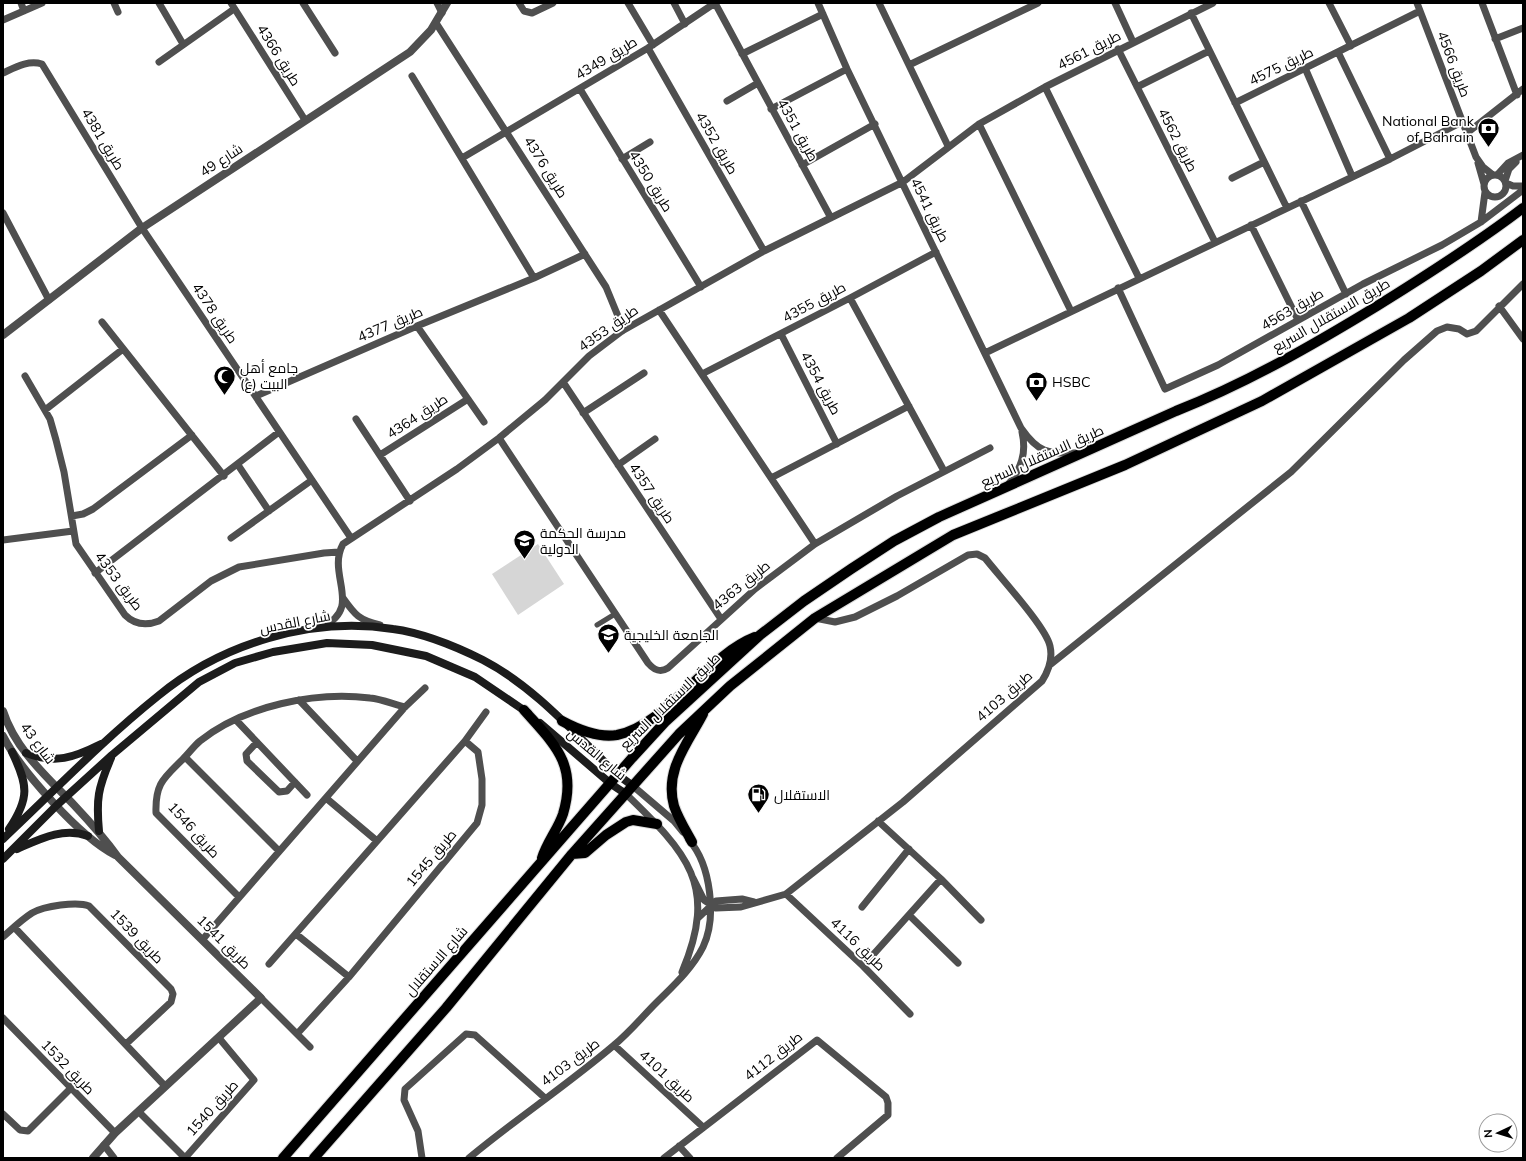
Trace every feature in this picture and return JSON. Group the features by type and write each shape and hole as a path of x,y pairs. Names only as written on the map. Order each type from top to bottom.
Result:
{"main road":[{"name":"طريق الاستقلال السريع","path":"611,784 666,722 760,635 804,601 894,542 939,517 1216,395 1325,338 1411,285 1491,232 1523,208"},
{"name":"طريق الاستقلال السريع","path":"626,794 679,734 709,703 814,618 953,535 1125,465 1262,401 1409,318 1481,271 1523,240"},
{"name":"شارع القدس","path":"3,839 158,696 190,673 230,651 270,638 338,626 394,629 432,638 484,661 534,695 618,775 633,786"},
{"path":"562,722 589,733 607,735 616,735 635,729 658,712 742,642 760,635"},
{"name":"شارع القدس","path":"3,859 57,805 112,755 199,682 236,663 273,652 326,643 372,645 426,656 475,677 524,710 611,784 626,794"},
{"path":"692,842 675,806 672,784 680,753 709,703"},
{"path":"524,710 561,754 567,773 567,795 562,814 556,830 546,847 540,864"},
{"path":"26,753 45,759 62,759 79,754 109,740"},
{"path":"3,839 23,805 26,794 21,771 12,752"},
{"path":"98,831 97,798 99,786 112,755"},
{"name":"شارع الاستقلال","path":"283,1158 611,784"},
{"path":"314,1158 446,1008 572,854 626,794"},
{"path":"572,854 585,853 620,825 626,822 633,820 657,824"},
{"path":"12,851 52,835 72,833 88,836"}],"street":[{"path":"21,3 24,11"},
{"path":"3,20 42,3"},
{"path":"114,3 118,12"},
{"path":"159,3 183,44"},
{"path":"303,3 335,53"},
{"path":"437,3 442,13"},
{"name":"شارع 49","path":"3,335 142,228 410,52 424,38 442,13 447,3"},
{"path":"519,3 524,11 532,13 553,3"},
{"name":"طريق 4352","path":"628,3 650,47 764,251"},
{"path":"674,3 685,24"},
{"name":"طريق 4349","path":"462,158 650,47 715,3"},
{"name":"طريق 4351","path":"715,3 830,218"},
{"name":"طريق 4541","path":"818,3 847,69 1022,428"},
{"path":"879,3 948,146"},
{"path":"909,65 1038,3"},
{"path":"1115,3 1133,42"},
{"path":"1329,3 1351,46"},
{"name":"طريق 4566","path":"1417,3 1476,157 1484,184"},
{"path":"1482,3 1517,95"},
{"name":"طريق 4561","path":"903,182 948,146 979,124 1045,87 1209,4"},
{"path":"159,62 232,6"},
{"name":"طريق 4366","path":"232,6 305,120"},
{"name":"طريق 4575","path":"1235,103 1420,11"},
{"path":"1191,13 1287,208"},
{"path":"742,54 823,14"},
{"name":"طريق 4376","path":"436,22 508,132 606,288 620,322 622,331"},
{"path":"1495,39 1523,28"},
{"name":"طريق 4562","path":"1118,49 1215,242"},
{"path":"1137,87 1210,51"},
{"path":"1338,52 1390,159"},
{"name":"طريق 4381","path":"3,73 24,64 34,62 42,64 142,228"},
{"path":"1305,68 1352,176"},
{"path":"771,109 847,69"},
{"path":"412,76 534,278"},
{"path":"727,101 758,83"},
{"path":"1045,87 1140,278"},
{"name":"طريق 4350","path":"580,89 701,287"},
{"path":"1466,133 1523,89"},
{"path":"985,353 1390,159 1462,122"},
{"path":"802,165 875,124"},
{"path":"979,124 1071,311"},
{"path":"622,159 650,142"},
{"path":"1481,222 1485,204 1484,184 1487,178 1495,175 1508,163 1523,156"},
{"path":"1485,192 1490,196 1500,197 1505,193 1510,167 1523,156"},
{"name":"طريق 4566","path":"1476,157 1483,167 1495,175"},
{"path":"1232,178 1264,162"},
{"path":"1495,175 1516,186 1523,186"},
{"name":"طريق 4353","path":"25,376 45,410 59,450 72,516 73,531 79,550 129,620 141,625 150,624 159,621 211,580 239,567 324,553 339,552 344,544 351,538 458,469 499,438 545,400 589,356 622,331 764,251 903,182"},
{"name":"طريق 4563","path":"1118,288 1165,389 1218,365 1346,294 1436,248 1481,222 1523,190"},
{"path":"1301,201 1346,294"},
{"path":"3,214 48,300"},
{"path":"1251,225 1298,320"},
{"name":"طريق 4378","path":"142,228 351,538"},
{"name":"طريق 4355","path":"702,374 936,252"},
{"name":"طريق 4377","path":"256,396 417,326 534,278 585,254"},
{"path":"1051,664 1291,472 1404,360 1437,331 1447,327 1458,329 1466,334 1476,331 1499,306 1523,284"},
{"path":"850,298 944,471"},
{"path":"1499,306 1523,339"},
{"path":"659,310 815,544"},
{"path":"102,322 224,476"},
{"name":"طريق 4364","path":"417,326 484,422"},
{"name":"طريق 4354","path":"780,334 838,444"},
{"path":"45,410 123,349"},
{"path":"583,413 644,373"},
{"name":"طريق 4357","path":"563,382 721,619"},
{"name":"طريق 4364","path":"380,455 468,399"},
{"path":"771,478 909,406"},
{"name":"طريق 4364","path":"356,418 410,500"},
{"path":"1022,428 1037,448 1050,452 1082,453"},
{"path":"1007,486 1018,472 1024,457 1025,448 1022,428"},
{"path":"95,573 224,476 279,432"},
{"path":"72,516 83,514 93,509 192,435"},
{"name":"طريق 4363","path":"499,438 648,663 658,671 668,668 756,589 815,544 897,496 990,448"},
{"path":"618,465 655,439"},
{"path":"238,465 270,511"},
{"path":"231,538 312,480"},
{"path":"3,540 73,531"},
{"path":"320,628 337,617 342,610 343,598 338,567 339,552"},
{"path":"814,618 835,622 848,620 897,596 968,555 977,554 985,558 1046,636 1051,649 1051,664"},
{"path":"343,598 358,618 394,629"},
{"path":"597,625 615,614"},
{"name":"طريق 4103","path":"710,905 716,901 742,899 754,902 786,894 903,802 1042,681 1051,664"},
{"path":"203,939 357,761 405,707 425,688"},
{"name":"طريق 1546","path":"239,897 156,813 156,797 162,780 200,742 236,720 268,708 299,700 334,697 370,698 405,707"},
{"path":"299,700 357,761"},
{"name":"شارع 43","path":"3,711 13,734 26,753 66,797"},
{"path":"269,964 465,741 486,712"},
{"path":"236,720 307,795"},
{"name":"شارع 43","path":"3,736 12,752 48,797 57,805"},
{"name":"طريق 1545","path":"297,1034 349,977 477,823 482,805 482,779 478,752 465,741"},
{"path":"257,742 247,753 247,761 279,792 287,790 295,782"},
{"path":"185,757 279,851"},
{"name":"طريق 4103","path":"469,1158 544,1098 614,1045 689,969 703,946 709,924 710,905 706,873 701,858 692,842 674,821 633,786"},
{"name":"طريق 4103","path":"626,794 657,824 679,849 687,861 693,878 698,900 698,918 692,950 679,979"},
{"name":"طريق 1541","path":"66,797 98,831 118,857 203,939 310,1047"},
{"path":"326,798 377,841"},
{"name":"طريق 1541","path":"57,805 88,836 118,857"},
{"path":"878,821 941,879 981,920"},
{"path":"862,907 909,849"},
{"path":"693,878 704,900 710,905 698,918"},
{"path":"863,966 941,879"},
{"name":"طريق 4116","path":"786,894 863,966 910,1014"},
{"name":"طريق 1539","path":"3,937 38,910 75,903 90,906 171,989 173,994 171,1002 126,1044"},
{"path":"909,915 958,963"},
{"path":"14,927 165,1086"},
{"path":"296,934 349,977"},
{"path":"93,1158 115,1133 261,998"},
{"name":"طريق 1532","path":"3,1018 70,1089 115,1133"},
{"path":"422,1158 418,1131 404,1095 408,1085 462,1037 471,1034 475,1035 544,1098"},
{"name":"طريق 1540","path":"139,1112 185,1158 254,1080 219,1038"},
{"name":"طريق 4112","path":"664,1158 813,1042 818,1041 886,1097 888,1103 888,1115 837,1158"},
{"name":"طريق 4101","path":"614,1045 703,1127"},
{"path":"3,1114 20,1130 28,1131 70,1089"},
{"path":"104,1145 114,1158"},
{"path":"679,1146 690,1158"}],"shaded area":[{"path":"538,544 564,584 518,615 492,574"}],"place":[{"name":"National Bank of Bahrain","path":"1489,148"},
{"name":"جامع أهل البيت (ع)","path":"224,396"},
{"name":"HSBC","path":"1036,402"},
{"name":"مدرسة الحكمة الدولية","path":"525,560"},
{"name":"الجامعة الخليجية","path":"608,654"},
{"name":"الاستقلال","path":"758,814"}]}
